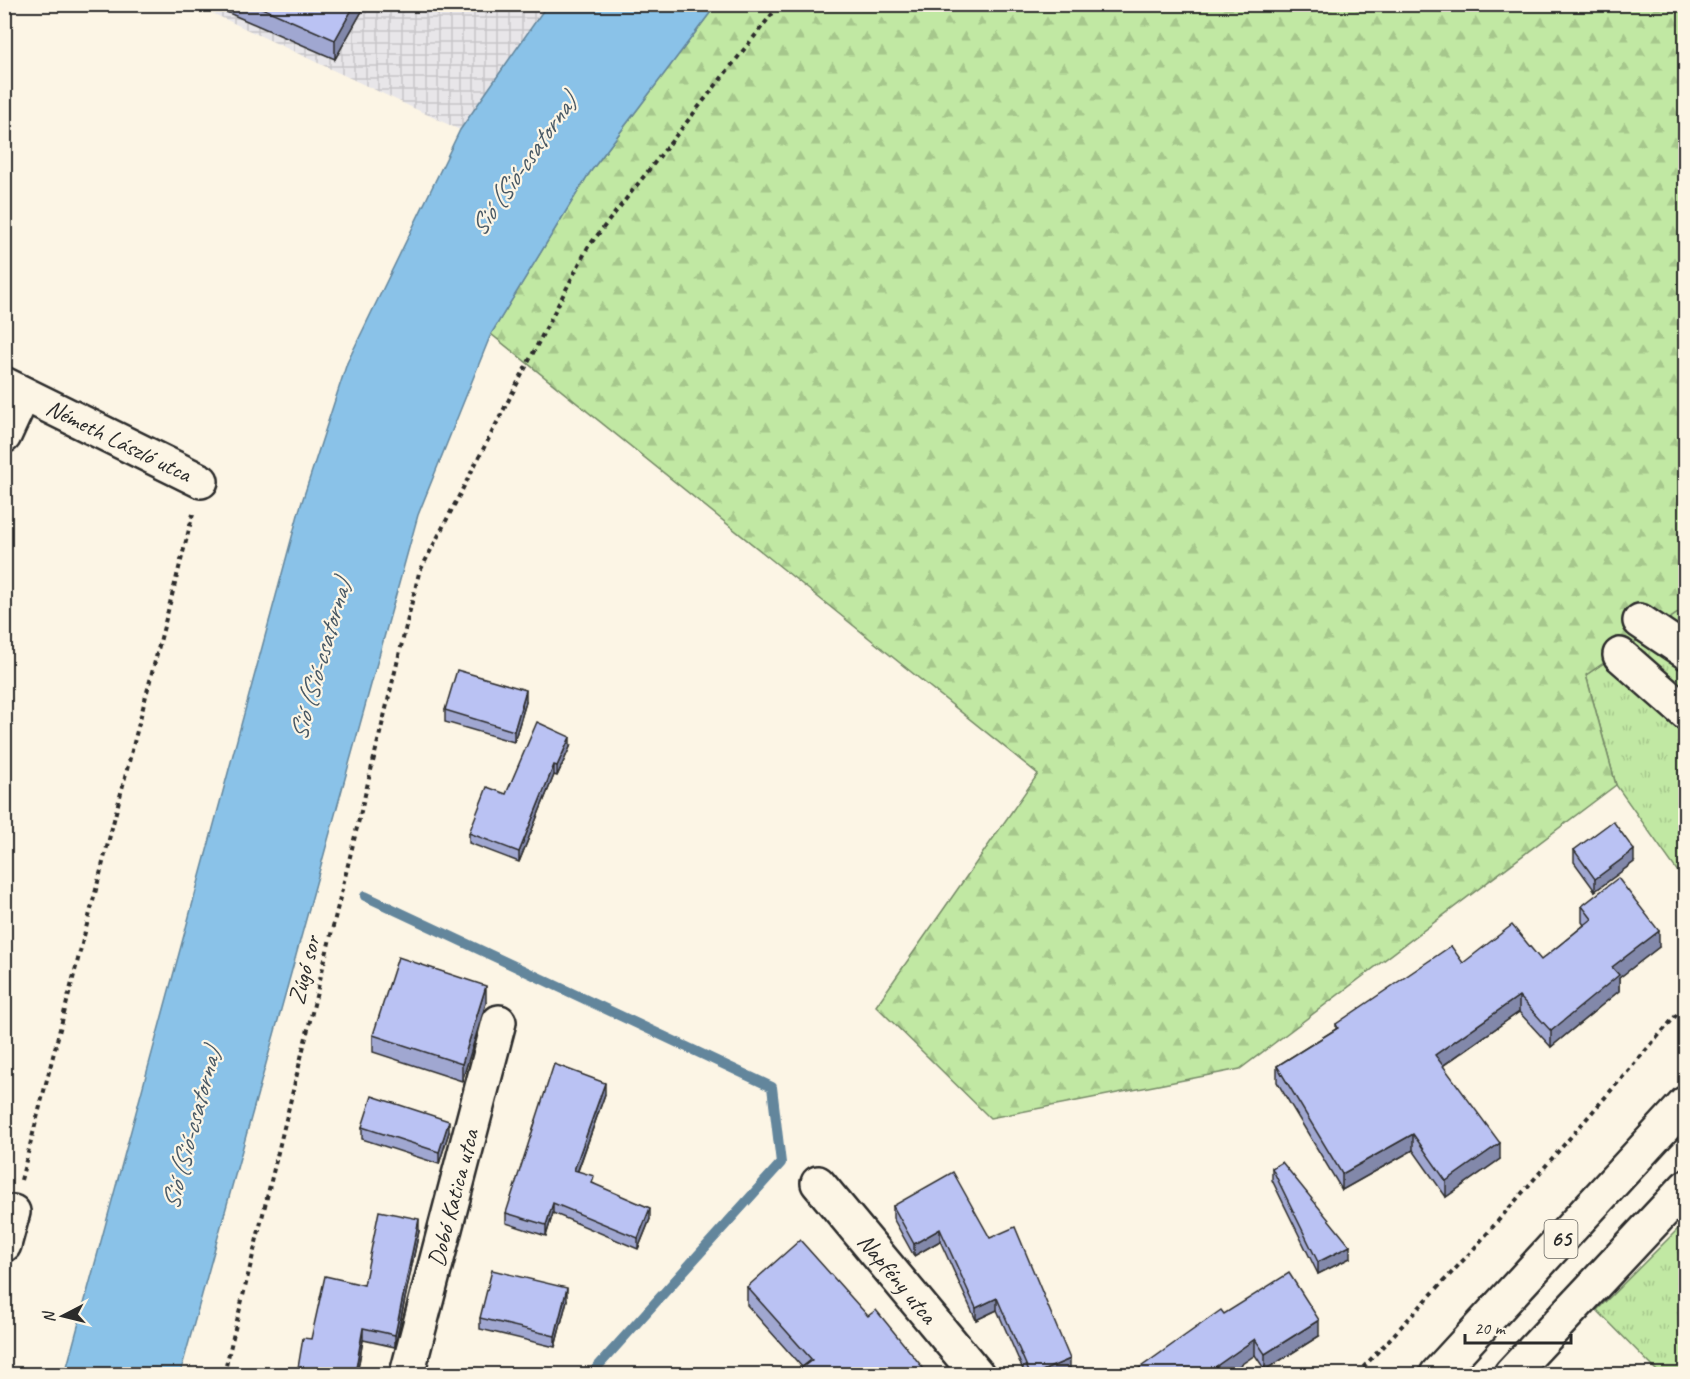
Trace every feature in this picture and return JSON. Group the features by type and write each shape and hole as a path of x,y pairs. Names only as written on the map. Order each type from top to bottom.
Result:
{"street":[{"path":"4,436 14,389"},
{"name":"Németh László utca","path":"14,389 201,481"},
{"path":"1640,621 1686,652"},
{"path":"1620,655 1686,712"},
{"name":"Dobó Katica utca","path":"407,1374 499,1022"},
{"name":"65","path":"1437,1374 1686,1102"},
{"name":"Napfény utca","path":"819,1183 977,1374"},
{"name":"65","path":"1511,1374 1686,1187"},
{"path":"4,1245 13,1212"}],"path":[{"name":"Zúgó sor","path":"224,1374 419,573 588,247 780,4"},
{"path":"13,1212 201,481"},
{"path":"1357,1374 1472,1252 1686,1004"}],"shaded area":[{"path":"195,5 547,5 460,130"}],"green space":[{"path":"716,5 1685,5 1685,608 1586,675 1616,785 1240,1069 990,1118 876,1006 1038,774 491,334 588,175"},
{"path":"1685,608 1685,882 1616,785 1586,675"},
{"path":"1685,1222 1685,1374 1660,1374 1597,1310"}],"water":[{"name":"Sió (Sió-csatorna)","path":"547,5 716,5 588,175 491,334 418,515 180,1374 65,1374 299,511 347,363 460,130"}],"building":[{"path":"253,4 355,4 335,40"},
{"path":"457,670 526,690 514,731 445,710"},
{"path":"537,722 570,737 557,766 554,765 519,852 469,833 487,787 506,794"},
{"path":"1613,821 1634,850 1595,879 1574,850"},
{"path":"1618,878 1659,931 1612,967 1619,975 1551,1031 1519,996 1435,1055 1500,1143 1446,1181 1413,1134 1342,1174 1277,1066 1338,1028 1336,1024 1451,946 1463,963 1512,925 1541,960 1592,919 1582,906"},
{"path":"398,957 486,986 462,1064 373,1035"},
{"path":"554,1064 605,1083 574,1170 594,1176 592,1183 650,1208 638,1238 553,1203 546,1225 506,1213"},
{"path":"372,1096 449,1121 439,1152 362,1127"},
{"path":"1282,1162 1350,1246 1318,1262 1272,1168"},
{"path":"953,1172 990,1238 1015,1227 1070,1359 1030,1374 997,1298 976,1308 940,1229 914,1244 893,1206"},
{"path":"379,1211 419,1219 395,1335 363,1328 355,1374 297,1374 303,1338 311,1339 325,1276 364,1285"},
{"path":"800,1240 868,1316 876,1310 928,1374 794,1374 812,1360 747,1287"},
{"path":"492,1270 567,1288 555,1336 480,1318"},
{"path":"1289,1273 1319,1320 1265,1354 1255,1339 1205,1374 1131,1374 1221,1310 1224,1314"}],"waterway":[{"path":"365,896 772,1087 781,1163 591,1374"}]}
